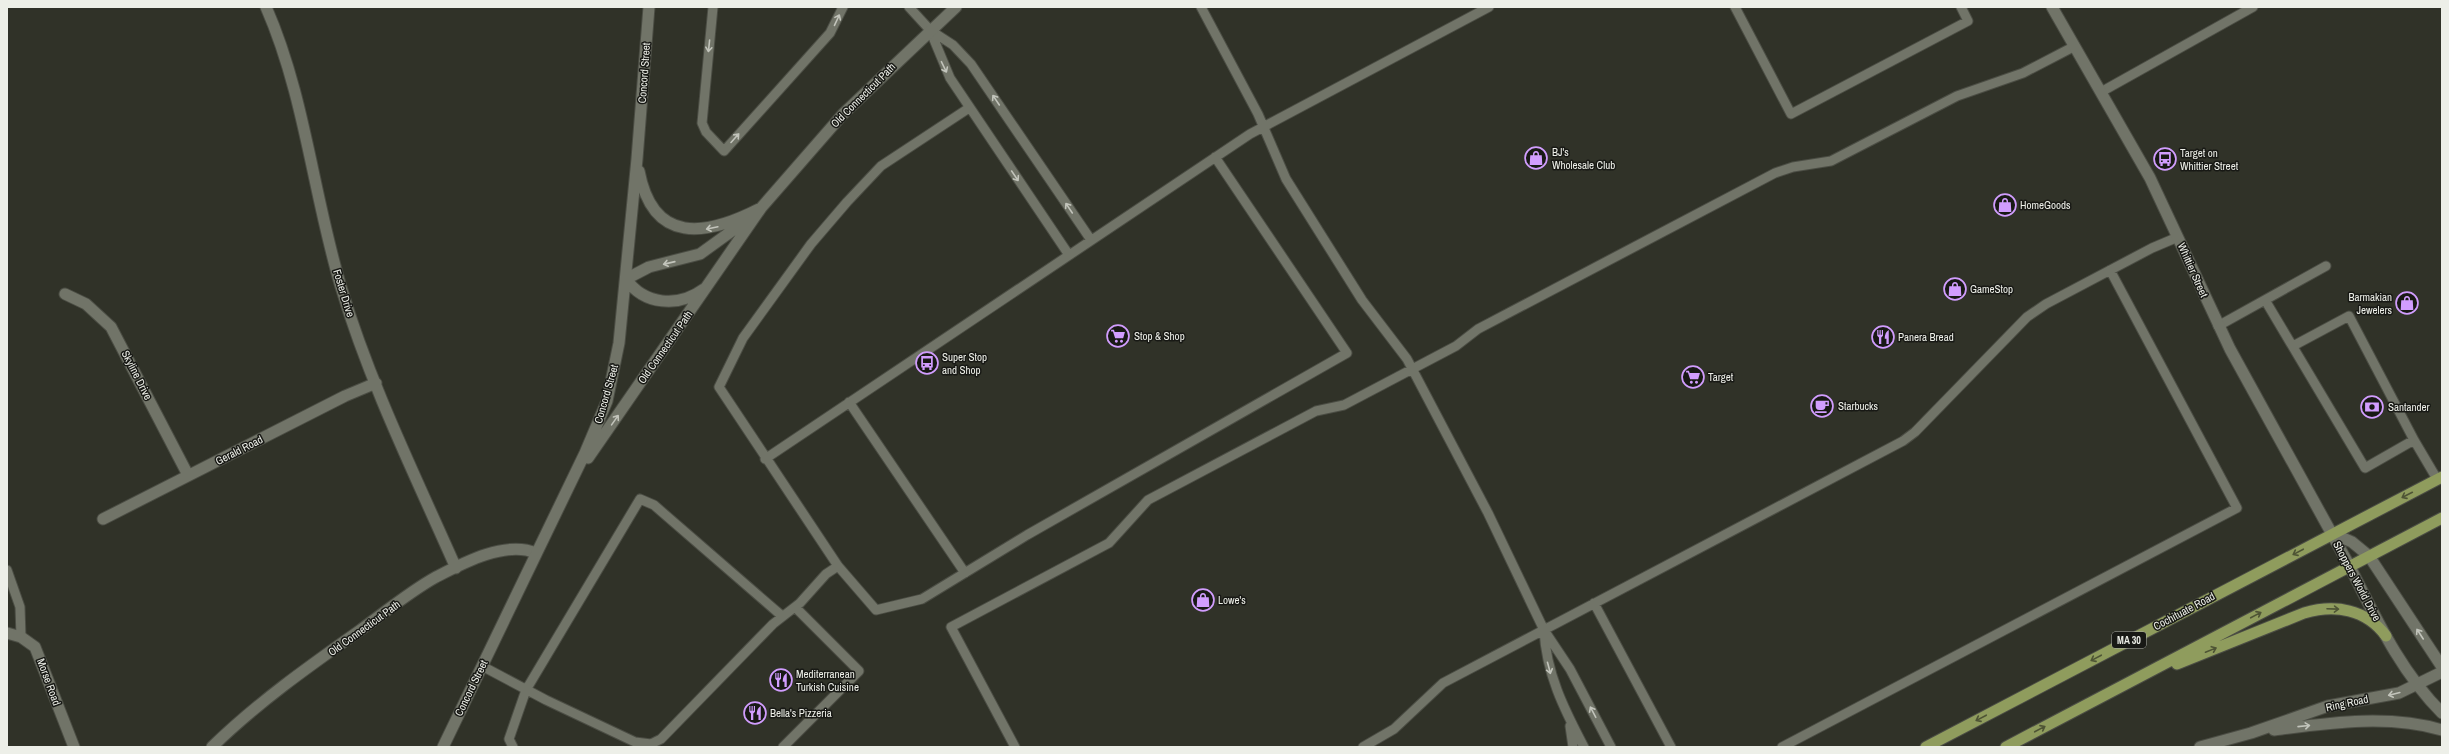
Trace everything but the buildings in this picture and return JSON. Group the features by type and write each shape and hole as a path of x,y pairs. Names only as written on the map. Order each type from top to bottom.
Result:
{"main road":[{"name":"Cochituate Road","path":"1926,747 2332,533 2440,478"},
{"path":"2006,747 2349,565 2442,518"},
{"path":"2123,685 2314,610 2335,608 2354,612 2373,622 2386,636"}],"street":[{"name":"Foster Drive","path":"266,7 277,33 297,100 321,213 342,288 376,383 456,568"},
{"name":"Concord Street","path":"443,747 597,428 611,387 619,343 626,279 637,159 648,7"},
{"name":"Old Connecticut Path","path":"569,486 761,208 843,114 956,7"},
{"name":"Whittier Street","path":"2052,7 2150,178 2218,326 2332,533"},
{"path":"637,159 643,186 651,206 664,220 677,227 693,230 709,229 732,222 761,208"},
{"name":"Old Connecticut Path","path":"626,279 645,268 700,254 718,243 761,208"},
{"path":"626,279 641,295 659,301 683,299 707,286"},
{"name":"Skyline Drive","path":"64,294 91,307 111,327 188,475"},
{"name":"Gerald Road","path":"103,519 345,396 376,383"},
{"name":"Shoppers World Drive","path":"2332,533 2352,542 2369,556 2442,666"},
{"name":"Shoppers World Drive","path":"2332,533 2386,636 2416,686 2442,713"},
{"name":"Old Connecticut Path","path":"212,747 251,711 425,584 456,568 489,555 513,549 525,549 536,553"},
{"name":"Morse Road","path":"7,633 21,637 35,648 40,656 74,747"},
{"name":"Ring Road","path":"2200,747 2251,733 2328,706 2388,695 2416,686 2442,672"},
{"name":"Ring Road","path":"2251,733 2307,726 2372,722 2409,723 2442,730"}],"lane":[{"path":"713,7 702,123 706,132 724,150 830,33 843,7"},
{"path":"909,7 930,30 953,46 971,64 1091,240"},
{"path":"1201,7 1263,126 1291,189 1362,300 1400,348 1488,513 1544,630 1570,669 1611,747"},
{"path":"765,458 1263,126 1489,7"},
{"path":"1734,7 1791,114 1968,21 1960,7"},
{"path":"2101,92 2253,7"},
{"path":"930,30 944,67 969,108 1068,255"},
{"path":"1015,747 951,626 1110,543 1148,500 1316,411 1344,405 1460,344 1478,329 1775,173 1837,159 1957,96 2022,73 2075,46"},
{"path":"969,108 881,166 847,202 811,244 743,338 719,387 838,566 876,610 922,599 1027,535 1347,353 1215,157"},
{"path":"1363,747 1394,729 1430,693 1443,683 1903,440 1915,432 2019,323 2046,304 2110,270 2178,238"},
{"path":"2218,326 2326,266"},
{"path":"1782,747 2236,508 2110,270"},
{"path":"2265,300 2365,468 2414,440"},
{"path":"2293,346 2349,316 2414,440 2440,478"},
{"path":"849,402 965,573"},
{"path":"513,747 509,739 526,690 640,499 654,505 782,616"},
{"path":"482,666 526,690 635,742 651,744 664,736 782,616 795,606 826,574 838,566"},
{"path":"7,570 20,607 21,637"},
{"path":"1594,603 1671,747"},
{"path":"783,747 859,671 795,606"},
{"path":"1544,630 1550,671 1568,717 1584,747"},
{"path":"1568,717 1573,747"}],"place":[{"name":"BJ's Wholesale Club","path":"1536,158"},
{"name":"Target on Whittier Street","path":"2165,159"},
{"name":"HomeGoods","path":"2005,205"},
{"name":"GameStop","path":"1955,289"},
{"name":"Barmakian Jewelers","path":"2407,303"},
{"name":"Stop & Shop","path":"1118,336"},
{"name":"Panera Bread","path":"1883,337"},
{"name":"Super Stop and Shop","path":"927,363"},
{"name":"Target","path":"1693,377"},
{"name":"Starbucks","path":"1822,406"},
{"name":"Santander","path":"2372,407"},
{"name":"Lowe's","path":"1203,600"},
{"name":"Mediterranean Turkish Cuisine","path":"781,680"},
{"name":"Bella's Pizzeria","path":"755,713"}]}
